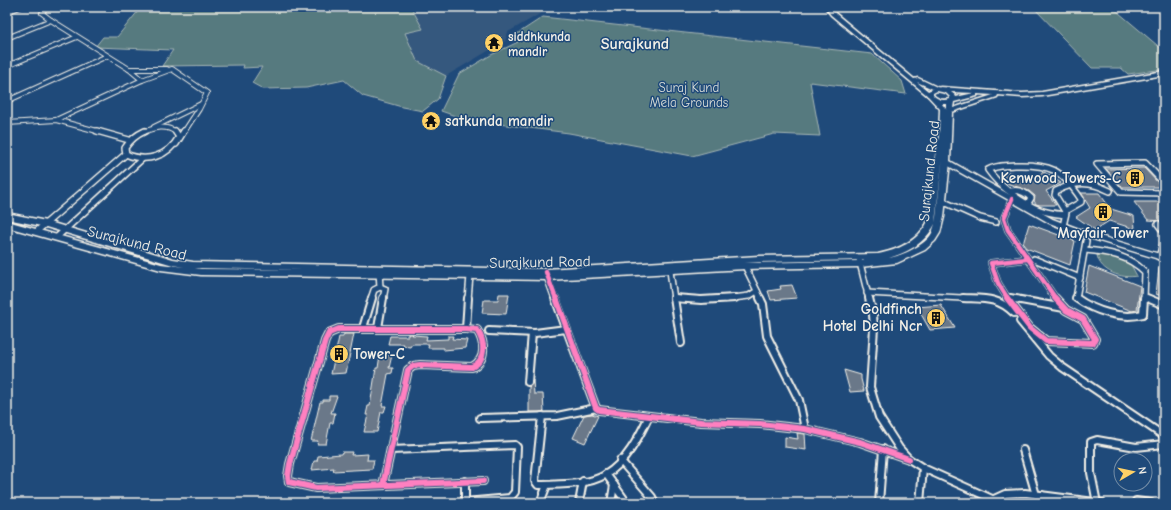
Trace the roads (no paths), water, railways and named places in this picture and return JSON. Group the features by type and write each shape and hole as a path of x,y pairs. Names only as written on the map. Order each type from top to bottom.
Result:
{"main road":[{"path":"1164,73 1042,94 1022,95 939,89 932,91 933,97 942,102 952,101 973,95 1030,98 1054,96 1164,76"},
{"path":"939,89 951,94 953,96 952,101"},
{"path":"949,111 995,96"},
{"name":"Surajkund Road","path":"7,224 38,231 57,238 180,270 546,275 670,271 745,266 897,260 922,248 936,233 942,201 943,109 933,97"},
{"name":"Surajkund Road","path":"546,275 751,260 860,262 898,253 916,242 928,229 931,223 943,160 949,111 952,101"},
{"name":"Surajkund Road","path":"7,216 46,224 185,264 470,276 484,273"}],"street":[{"path":"7,12 20,7"},
{"path":"46,7 42,13 51,20 129,69 142,80"},
{"path":"827,7 833,14 933,97"},
{"path":"7,38 51,20"},
{"path":"7,66 77,37"},
{"path":"7,101 107,56"},
{"path":"129,69 172,69 207,92 199,109 176,144 162,154 142,159 132,158 126,154 125,148 129,140 138,134 201,104"},
{"path":"56,120 142,80 172,69"},
{"path":"903,72 939,89"},
{"path":"7,123 56,120 129,140"},
{"path":"150,129 161,127 170,128 176,132 179,137 176,144"},
{"path":"38,231 126,154"},
{"path":"57,238 142,159"},
{"path":"943,160 1063,226 1162,258 1164,241"},
{"path":"1164,183 1148,165 1142,162 1097,164 1122,192 1164,193"},
{"path":"1044,166 1051,168 1061,175 1069,184 1077,193 1081,202 1065,213 1042,211 1010,191 988,170 991,167 1044,166"},
{"path":"1063,226 1065,213 1055,193 1069,184 1086,182 1110,191"},
{"path":"1012,199 1004,218 1004,222 1027,260 1064,308 1083,319 1095,338 1095,341 1092,343 1046,341 1021,317 1000,286 991,263 1027,260"},
{"path":"942,201 980,218 996,222"},
{"path":"1164,225 1158,224 1164,232"},
{"path":"1085,250 1116,253 1127,258 1145,272 1146,275 1142,314 1138,316 1121,316 1079,300 1076,296 1086,240"},
{"path":"1116,244 1116,253"},
{"path":"1034,259 1080,278"},
{"path":"860,262 873,315 874,328 870,387 879,418 899,448 909,458 923,468 998,501 1005,494 1025,493 1041,498 1099,502 1090,467 1089,455 1091,442 1096,440 1136,447 1164,444"},
{"path":"745,266 763,304 767,336 799,400 805,429"},
{"path":"670,271 681,343"},
{"path":"379,272 380,287"},
{"path":"546,275 596,408 601,411 711,423 760,424 805,429 883,449 909,458"},
{"path":"466,329 470,276"},
{"path":"363,328 374,290 380,287"},
{"path":"378,328 385,289 380,287"},
{"path":"674,298 686,300 719,299 749,296 757,291"},
{"path":"867,293 921,295 1001,302 1006,305 1050,356 1062,367 1164,436"},
{"path":"1144,297 1164,305"},
{"path":"1007,298 1025,299 1041,305 1064,308"},
{"path":"383,485 408,370 413,366 420,365 472,367 478,365 481,362 484,346 481,335 477,330 466,329 339,329 329,333 325,341 288,476 289,482 316,488 483,481"},
{"path":"490,331 532,333 566,329"},
{"path":"528,382 532,333"},
{"path":"480,418 562,415 596,408"},
{"path":"542,416 535,482 538,485 583,481 606,474 620,460 640,434 649,416"},
{"path":"391,450 515,445 517,447 514,492 513,496 510,498 484,502 465,502 465,481"},
{"path":"879,503 883,449"},
{"path":"1023,450 1041,498"},
{"path":"620,460 652,497 655,503"},
{"path":"920,503 923,468"},
{"path":"606,474 627,503"},
{"path":"579,503 583,481"},
{"path":"540,503 547,484"},
{"path":"611,503 614,485"},
{"path":"1134,503 1136,501 1151,503"}],"place":[{"name":"siddhkunda mandir","path":"494,43"},
{"name":"satkunda mandir","path":"431,121"},
{"name":"Kenwood Towers-C","path":"1135,178"},
{"name":"Mayfair Tower","path":"1103,212"},
{"name":"Goldfinch Hotel Delhi Ncr","path":"936,318"},
{"name":"Tower-C","path":"339,354"}],"district":[{"name":"Surajkund","path":"635,44"}],"park label":[{"name":"Suraj Kund Mela Grounds","path":"689,94"}]}
